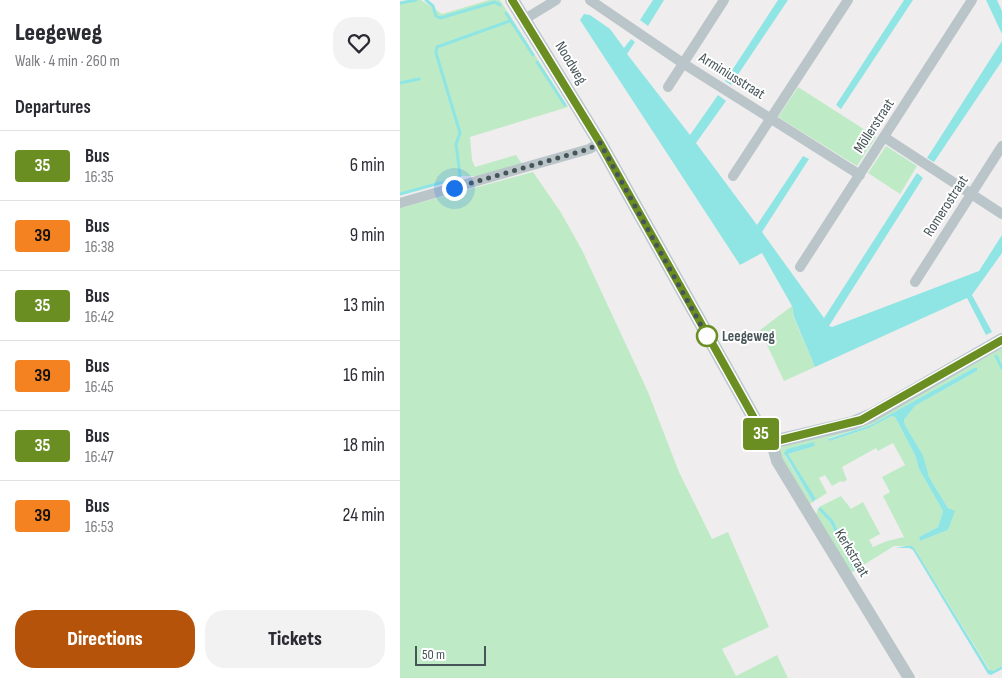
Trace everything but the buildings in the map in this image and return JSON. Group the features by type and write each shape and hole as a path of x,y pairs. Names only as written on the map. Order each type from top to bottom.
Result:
{"main road":[{"name":"Noodweg","path":"512,0 600,143"},
{"path":"600,143 768,443 866,417 1002,340"}],"street":[{"path":"525,20 556,0"},
{"name":"Arminiusstraat","path":"590,0 684,64 860,175"},
{"path":"668,87 724,0"},
{"path":"734,176 848,0"},
{"name":"Möllerstraat","path":"800,267 972,0"},
{"path":"884,137 1002,214"},
{"path":"400,203 589,149 600,143"},
{"name":"Romerostraat","path":"915,282 1002,146"},
{"name":"Kerkstraat","path":"772,443 777,461 909,678"}],"green space":[{"path":"421,0 442,14 489,0 500,0 568,107 470,137 472,160 475,167 516,155 522,164 479,176 461,176 400,193 400,2"},
{"path":"798,87 876,137 857,166 778,117"},
{"path":"886,146 917,166 900,194 868,173"},
{"path":"533,172 560,211 582,250 648,392 679,472 712,539 728,532 769,627 722,649 736,676 777,655 788,678 400,678 400,208"},
{"path":"792,306 794,318 815,367 784,381 760,330"},
{"path":"1002,345 1002,666 991,672 916,551 909,546 894,546 857,569 833,520 819,507 841,496 851,509 863,502 880,534 869,540 873,547 904,537 883,496 890,492 882,477 905,465 893,443 878,451 876,448 842,467 847,480 843,482 841,481 832,486 825,475 819,478 827,493 816,500 788,454 815,446 787,449 785,456 813,502 810,504 778,454 782,445 808,438","holes":["977,368 977,371 915,406 904,420 905,425 923,455 927,474 952,514 948,530 920,541 919,537 938,527 943,511 919,469 915,455 895,417 892,416 869,428 830,441 829,438 871,425"]},
{"path":"818,508 830,522 854,571 851,573 816,515"}],"water":[{"path":"653,0 664,0 648,26 640,20"},
{"path":"778,0 788,0 731,85 725,81"},
{"path":"904,0 913,0 841,109 836,105"},
{"path":"986,0 997,0 1002,11 1002,34"},
{"path":"584,14 590,15 610,29 624,48 631,39 635,42 627,54 690,135 718,95 726,101 696,143 757,225 803,156 809,159 762,232 824,318 917,173 923,178 829,326 832,327 979,271 1002,235 1002,253 972,295 992,332 986,335 967,298 815,367 794,317 792,306 762,253 740,265 580,20"},
{"path":"1002,41 1002,61 934,162 927,158"},
{"path":"977,368 977,371 915,406 904,420 905,425 923,455 929,477 948,508 955,511 948,530 920,541 919,537 938,527 943,511 919,469 915,455 895,417 892,416 869,428 830,441 828,439 871,425"},
{"path":"814,442 815,446 788,454 816,499 813,502 784,453 787,449"},
{"path":"820,507 833,520 857,569 854,571 830,522 818,509"},
{"path":"912,546 916,551 989,670 993,671 1002,666 1002,669 991,675 988,674 913,550 909,548 896,548"}],"waterway":[{"path":"400,3 416,0"},
{"path":"426,0 433,6 436,16 440,18 495,2 500,5"},
{"path":"506,13 533,55"},
{"path":"400,194 458,178 460,175 456,144 460,133 436,53 437,47 510,21"},
{"path":"537,62 565,105"},
{"path":"400,83 419,79"},
{"path":"996,356 1002,368"}],"bus line":[{"name":"35","path":"512,0 600,143 752,418 768,443 861,420 1002,340"}],"place":[{"name":"Leegeweg","path":"707,336"}],"route":[{"path":"454,188 589,149 600,143 707,336"}]}
